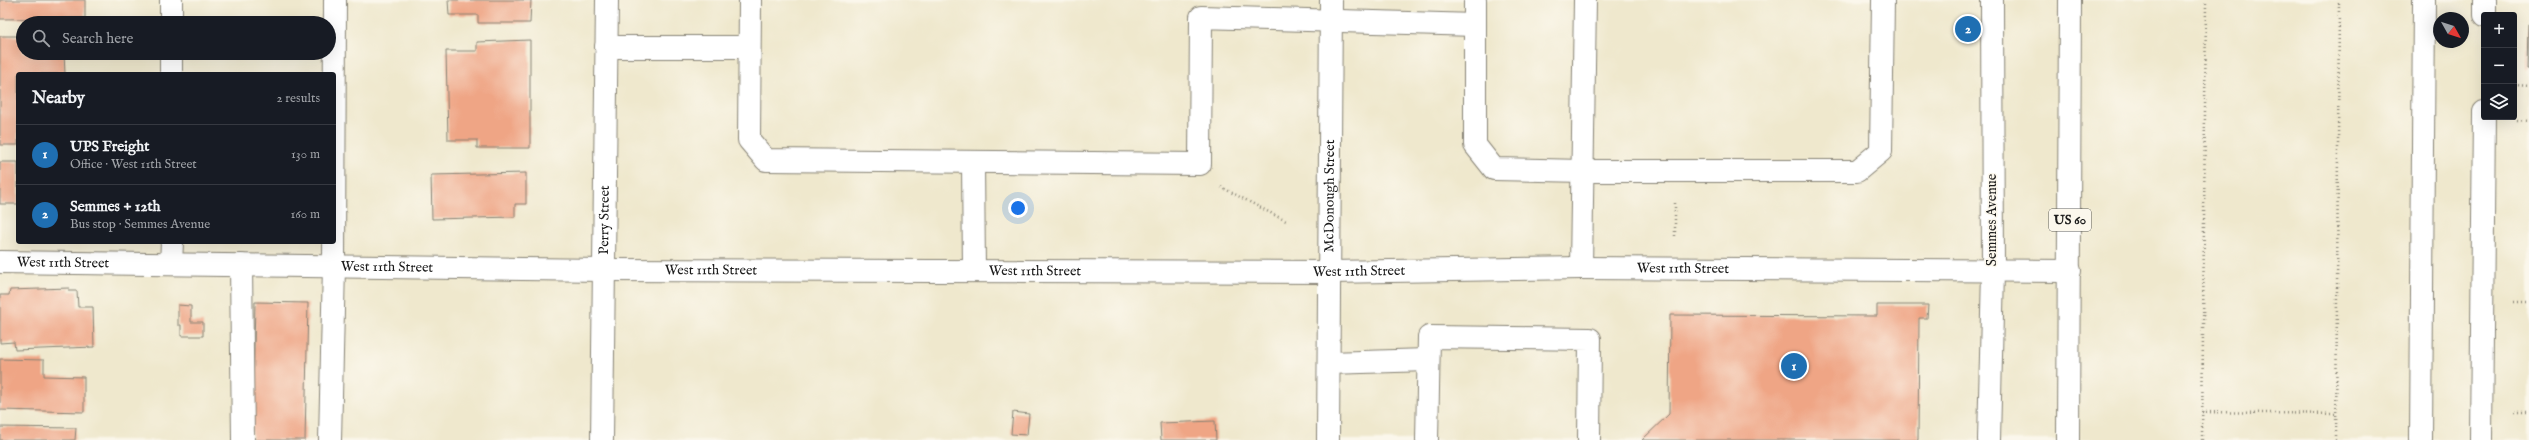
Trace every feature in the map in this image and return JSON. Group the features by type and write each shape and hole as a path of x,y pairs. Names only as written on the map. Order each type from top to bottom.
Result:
{"street":[{"path":"171,0 171,16"},
{"path":"335,0 335,16"},
{"name":"Perry Street","path":"602,440 607,0"},
{"path":"750,0 749,140 766,160 1200,164 1201,8 1331,22 1475,24"},
{"name":"McDonough Street","path":"1328,440 1331,0"},
{"path":"1475,0 1475,145 1494,169 1583,172 1857,171 1881,151 1883,0"},
{"path":"1582,268 1585,0"},
{"name":"Semmes Avenue","path":"1989,440 1992,271 1992,0"},
{"name":"US 60","path":"2068,440 2070,271 2070,0"},
{"path":"2421,440 2424,0"},
{"path":"2485,0 2485,12"},
{"path":"606,47 749,47"},
{"path":"171,60 171,72"},
{"path":"335,60 335,72"},
{"path":"2481,440 2484,120"},
{"path":"973,162 974,270"},
{"path":"171,264 172,244"},
{"path":"330,440 334,244"},
{"name":"West 11th Street","path":"0,262 604,270 1329,272 1582,268 2070,271"},
{"path":"241,265 243,440"},
{"path":"1427,440 1429,337 1590,339 1589,440"},
{"path":"1329,363 1428,360"}],"path":[{"path":"2202,440 2206,0"},
{"path":"2336,440 2339,0"},
{"path":"2517,84 2529,85"},
{"path":"1225,190 1286,221"},
{"path":"1675,198 1675,224"},
{"path":"2202,412 2336,414"}],"building":[{"path":"0,0 85,0 85,16 16,16 16,19 0,19"},
{"path":"448,0 531,0 530,23 478,23 478,15 449,15"},
{"path":"2528,24 2529,69 2527,69"},
{"path":"0,36 16,36 16,60 64,60 65,72 16,72 16,145 0,145"},
{"path":"530,40 530,148 477,148 477,140 448,140 446,51 477,51 477,42"},
{"path":"0,162 16,162 16,204 0,204"},
{"path":"526,173 526,204 515,204 515,217 432,219 431,175"},
{"path":"69,288 69,291 77,291 78,307 93,307 94,347 15,350 14,342 0,343 0,295 9,295 10,290"},
{"path":"255,302 308,303 305,440 252,440"},
{"path":"178,305 191,306 191,322 203,322 203,336 181,336 181,325 178,325"},
{"path":"1877,305 1928,305 1927,318 1919,318 1918,440 1642,440 1669,414 1670,315 1877,316"},
{"path":"0,359 44,360 44,376 84,377 84,412 0,410"},
{"path":"1013,412 1029,414 1027,435 1011,434"},
{"path":"1215,421 1216,440 1161,440 1160,423"},
{"path":"0,427 76,428 75,440 0,440"}],"place":[{"name":"Semmes + 12th","path":"1968,29"},
{"name":"UPS Freight","path":"1794,366"}]}
